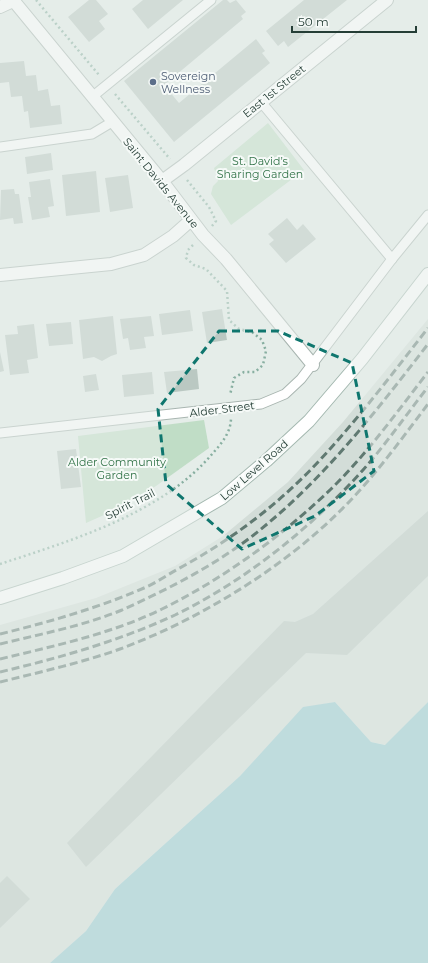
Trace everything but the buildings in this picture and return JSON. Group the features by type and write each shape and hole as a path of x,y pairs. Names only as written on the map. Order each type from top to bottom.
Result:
{"street":[{"name":"Saint Davids Avenue","path":"14,0 112,122 162,181 191,220 312,365"},
{"path":"0,7 14,0"},
{"name":"East 1st Street","path":"162,181 184,165 386,0"},
{"path":"0,275 111,264 144,255 173,236 191,220"},
{"name":"Low Level Road","path":"0,598 63,578 123,556 222,498 266,461 309,420 362,359 428,274"}],"lane":[{"path":"92,97 211,0"},
{"path":"261,102 392,259"},
{"path":"0,147 92,134 112,122"},
{"name":"Alder Street","path":"0,433 261,404 285,394 312,365 392,259 428,215"}],"path":[{"path":"187,179 209,207 216,221 209,229"},
{"path":"194,244 188,250 186,258 194,265 206,269 226,291 229,320 239,329 252,332 262,340 266,352 263,365 255,372 244,372 234,378 230,390 230,401"},
{"name":"Spirit Trail","path":"0,564 89,534 164,495 200,469 222,443 230,430 231,414"}],"highlighted area":[{"path":"219,331 278,331 352,363 374,471 315,516 242,549 166,484 158,409"}],"shaded area":[{"path":"428,319 428,702 386,745 371,742 335,702 303,708 240,776 115,889 86,931 50,963 0,963 0,625 96,598 175,566 223,536 288,482 343,422"}],"green space":[{"name":"St. David’s Sharing Garden","path":"268,123 304,170 231,225 211,194 213,186 218,181 214,168"},
{"name":"Alder Community Garden","path":"204,420 209,448 156,486 122,507 86,523 78,436"}],"water":[{"path":"335,702 371,742 385,745 428,702 428,963 50,963 86,931 115,889 240,776 303,707"}],"railway":[{"path":"0,634 73,614 144,588 198,558 235,534 270,507 319,461 361,412 428,328"},
{"path":"0,644 77,625 122,610 205,568 236,548 276,516 324,471 367,422 428,344"},
{"path":"0,659 123,626 143,618 185,597 229,570 272,540 331,489 369,447 428,372"},
{"path":"0,672 67,655 111,641 175,615 227,586 276,552 322,512 363,470 380,450 428,387"},
{"path":"0,682 75,663 120,649 179,624 237,591 291,554 339,512 374,474 428,404"}],"place":[{"name":"Sovereign Wellness","path":"153,82"}]}
